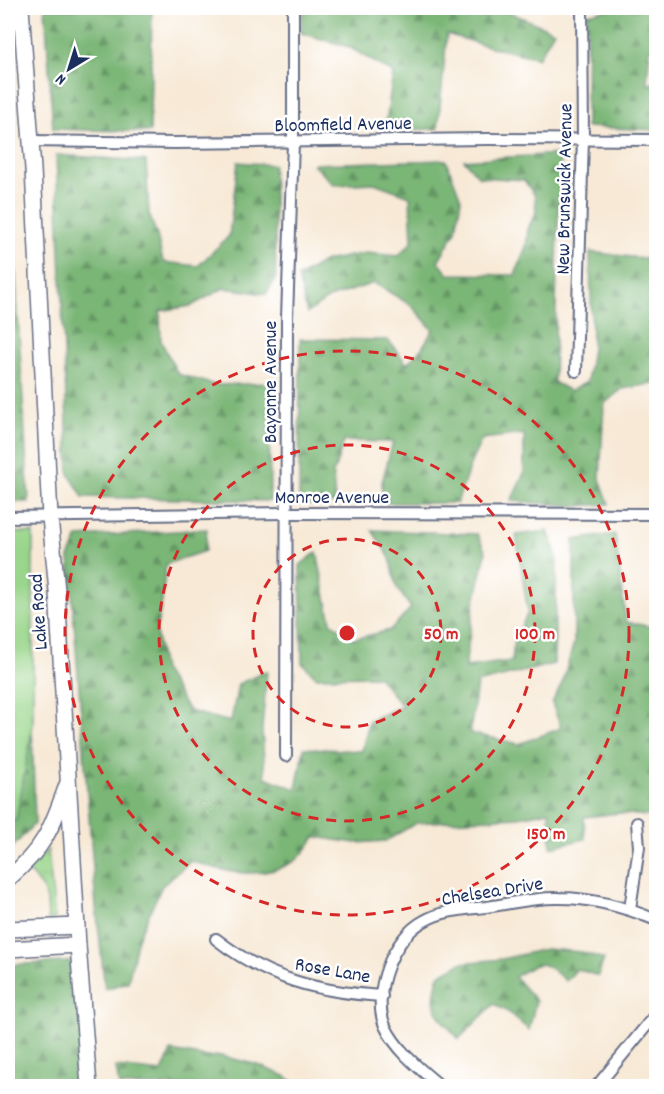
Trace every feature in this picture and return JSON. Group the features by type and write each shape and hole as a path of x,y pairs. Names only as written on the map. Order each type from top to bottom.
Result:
{"street":[{"name":"Lake Road","path":"21,8 33,169 50,518 57,591 78,945 89,1086"},
{"name":"Bayonne Avenue","path":"286,756 287,318 293,142 293,8"},
{"name":"New Brunswick Avenue","path":"576,371 583,140 582,8"},
{"name":"Bloomfield Avenue","path":"30,141 657,140"},
{"name":"Monroe Avenue","path":"8,517 286,513 657,514"},
{"path":"8,879 38,850 48,836 69,777"},
{"path":"630,909 639,847 637,823"},
{"name":"Chelsea Drive","path":"440,1086 420,1069 394,1041 384,1023 381,1009 385,976 392,956 408,934 423,921 452,911 558,897 606,903 630,909 657,920"},
{"path":"8,929 77,926"},
{"name":"Rose Lane","path":"216,939 229,950 280,978 352,994 382,996"},
{"path":"8,949 78,945"},
{"path":"597,1086 654,1022"}],"green space":[{"path":"45,8 152,8 150,132 53,129"},
{"path":"303,8 499,8 554,31 538,58 447,34 438,129 385,130 393,73 349,47 301,33"},
{"path":"612,8 656,8 656,49 650,49 647,83 656,84 656,130 586,127 587,14"},
{"path":"8,146 29,502 8,502"},
{"path":"560,154 554,382 570,391 587,382 592,348 590,252 656,260 656,383 622,389 604,404 600,479 609,504 578,506 511,501 524,473 524,434 482,439 457,503 382,503 382,482 393,442 344,441 333,474 335,503 299,505 300,339 388,340 407,364 422,348 433,330 411,305 374,283 329,298 307,313 298,277 325,261 366,253 398,256 412,242 410,196 374,183 334,185 313,164 446,160 461,199 456,231 438,261 448,274 515,275 526,247 528,228 536,213 535,196 524,180 479,177 464,160"},
{"path":"56,155 146,161 149,214 163,262 198,266 229,236 238,162 273,165 276,278 266,294 224,288 191,306 160,311 161,341 178,374 215,385 269,383 270,501 83,497 69,474"},
{"path":"207,529 205,551 166,564 156,631 163,670 189,711 231,722 238,684 267,671 262,729 265,777 296,789 304,748 362,751 369,720 402,706 378,676 316,677 302,663 300,565 317,552 331,622 354,639 390,630 411,608 397,588 390,558 372,530 477,534 486,552 474,605 465,667 512,661 514,642 528,612 516,535 548,531 557,557 554,664 477,683 470,733 519,744 561,728 552,703 563,681 574,642 574,540 615,534 626,622 654,627 656,622 656,817 619,813 584,817 585,839 551,847 549,811 519,817 416,823 386,841 356,843 315,837 296,860 281,868 255,873 230,871 191,861 162,886 138,938 128,982 105,989 96,907 69,558 78,537"},
{"path":"8,532 33,533 33,725 16,820 8,822"},
{"path":"32,725 35,823 8,852 8,822 16,820"},
{"path":"48,850 55,918 52,920 48,920 44,891 28,870"},
{"path":"546,949 581,952 604,959 598,976 577,969 566,981 541,964 515,977 536,1001 529,1030 508,1012 494,1004 459,1039 440,1017 434,1004 439,975 461,963 502,959"},
{"path":"80,961 90,1086 11,1086 8,1067 8,965"},
{"path":"171,1051 207,1057 221,1056 255,1064 285,1076 299,1086 119,1086 116,1067 162,1072"}]}
